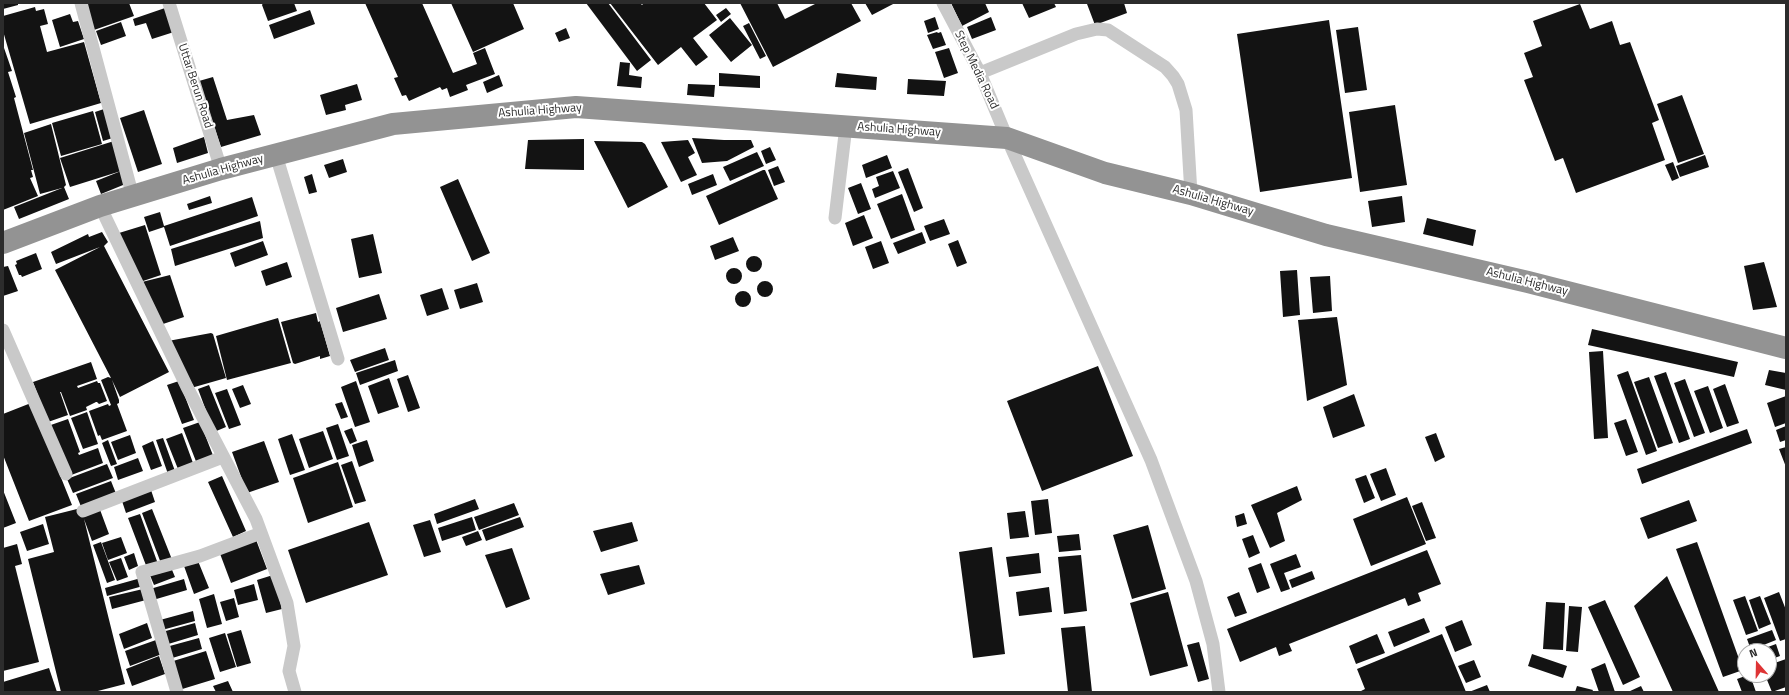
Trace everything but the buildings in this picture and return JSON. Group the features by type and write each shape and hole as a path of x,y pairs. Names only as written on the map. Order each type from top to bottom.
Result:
{"highway":[{"name":"Ashulia Highway","path":"3,243 100,206 221,169 393,124 576,107 1007,138 1105,173 1191,194 1326,235 1528,282 1786,348"}],"street":[{"path":"81,3 133,197"},
{"name":"Uttar Berun Road","path":"169,3 221,169"},
{"name":"Step Media Road","path":"943,3 980,74 1007,138 1151,460 1196,581 1213,644 1219,692"},
{"path":"980,74 1076,34 1097,29 1108,30 1165,67 1178,84 1186,110 1191,194"},
{"path":"835,218 846,126"},
{"path":"276,155 338,359"},
{"path":"100,206 187,387 256,519 288,603 294,646 289,671 295,692"},
{"path":"3,330 66,474"},
{"path":"83,511 223,457"},
{"path":"177,692 142,572 200,556 261,533"}]}
